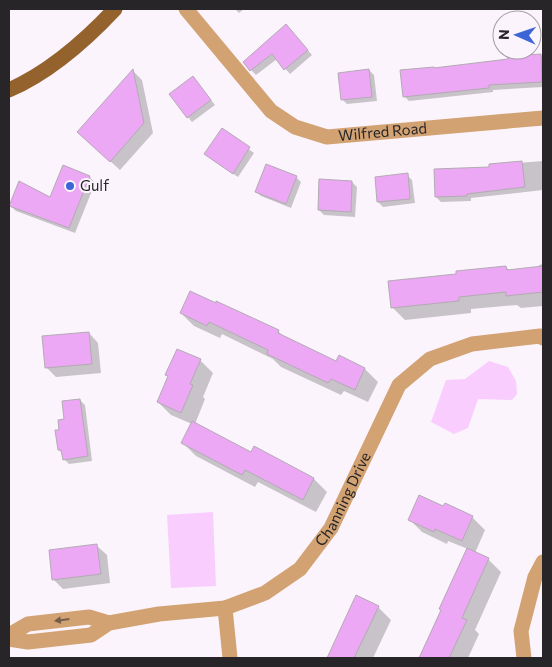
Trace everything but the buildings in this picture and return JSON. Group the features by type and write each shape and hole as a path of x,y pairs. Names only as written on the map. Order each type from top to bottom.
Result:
{"main road":[{"path":"9,90 21,85 61,59 104,22 115,9"}],"street":[{"name":"Wilfred Road","path":"186,9 271,111 295,127 327,138 543,118"},
{"name":"Channing Drive","path":"9,637 28,642 91,635 109,623 159,614 225,608 265,593 300,569 331,528 399,385 430,359 472,344 540,336 543,338"},
{"path":"524,658 521,631 535,577 543,562"},
{"path":"225,608 230,658"}],"shaded area":[{"path":"489,361 508,367 516,381 517,394 512,400 478,399 468,428 454,434 431,422 446,380 465,379"},
{"path":"213,512 216,586 171,588 167,515"}],"place":[{"name":"Gulf","path":"70,186"}]}
